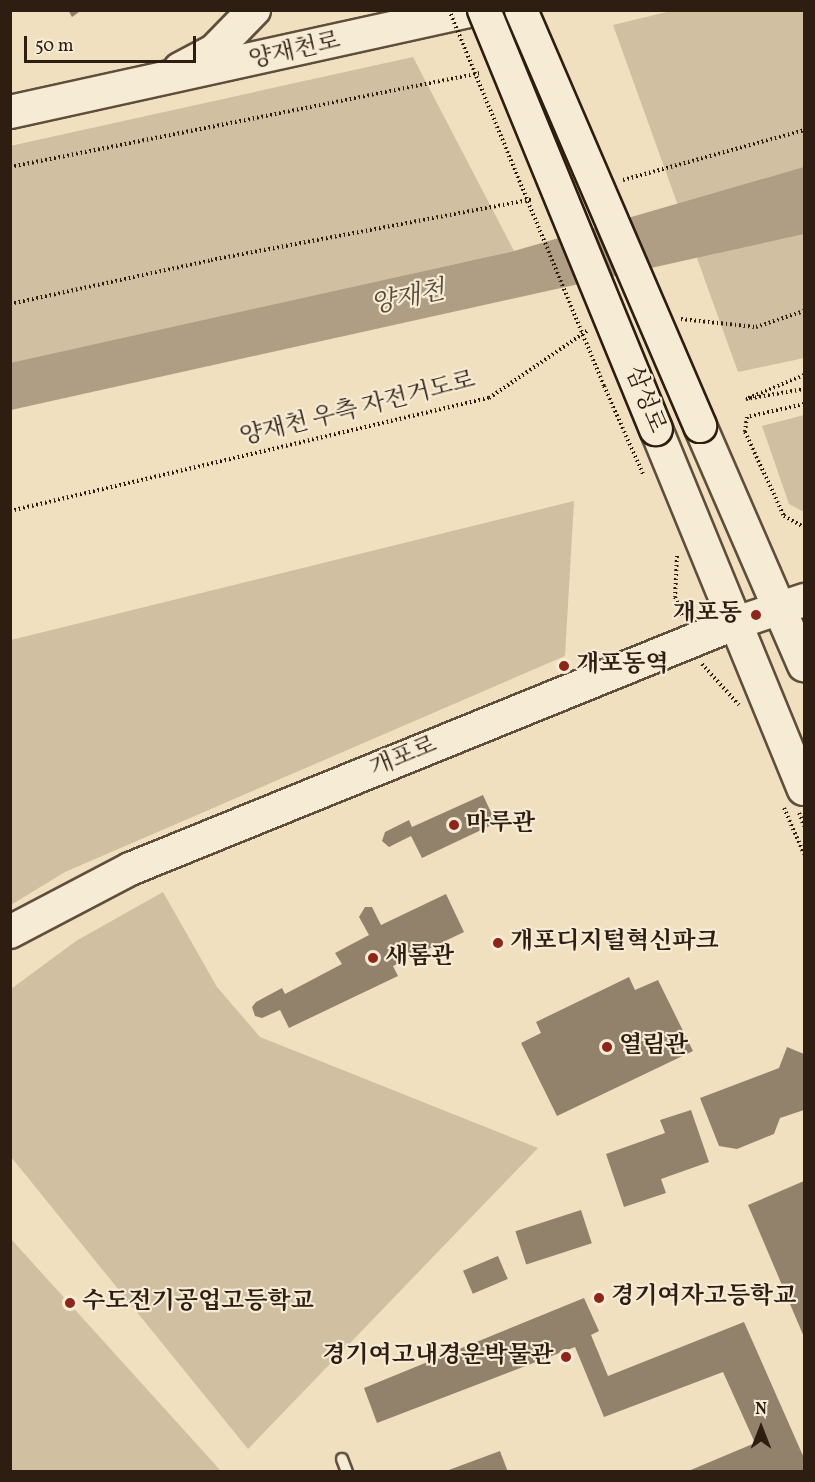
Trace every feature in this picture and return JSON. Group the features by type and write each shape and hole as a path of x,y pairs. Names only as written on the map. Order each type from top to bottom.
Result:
{"main road":[{"path":"150,85 215,50 254,10"},
{"name":"양재천로","path":"10,112 150,85 473,10"},
{"name":"삼성로","path":"483,10 804,789"},
{"name":"삼성로","path":"521,10 700,426 793,603 804,665"},
{"name":"개포로","path":"10,932 130,869 736,623 793,603"}],"lane":[{"path":"342,1459 347,1472"}],"path":[{"path":"449,10 604,386"},
{"path":"10,167 507,68"},
{"path":"611,183 804,130"},
{"path":"10,304 211,260 541,197"},
{"path":"671,320 756,327 804,311"},
{"name":"양재천 우측 자전거도로","path":"10,511 489,398 583,331 594,330"},
{"path":"804,375 746,399 804,390"},
{"path":"804,405 747,417 745,432 784,516 804,527"}],"shaded area":[{"path":"671,11 804,11 804,358 738,372 613,25"},
{"path":"413,57 514,251 11,363 10,146"},
{"path":"804,415 804,512 789,504 762,426"},
{"path":"574,501 565,656 65,872 11,905 11,640"},
{"path":"163,892 217,987 260,1037 538,1148 248,1449 11,1157 11,989 76,941"},
{"name":"수도전기공업고등학교","path":"11,1239 221,1471 11,1471"}],"water":[{"name":"양재천","path":"804,167 804,234 11,410 10,363 514,251"}],"building":[{"path":"68,10 82,10 72,17"},
{"name":"마루관","path":"483,795 496,823 422,858 411,836 389,847 382,841 385,832 409,820 412,827"},
{"name":"새롬관","path":"446,894 464,932 393,966 398,976 289,1028 280,1010 262,1018 255,1016 252,1007 256,1002 282,988 285,994 342,964 335,953 369,935 359,917 365,907 372,907 381,925"},
{"name":"열림관","path":"629,977 635,990 658,980 693,1051 557,1116 521,1043 541,1033 536,1022"},
{"path":"787,1047 804,1054 804,1110 780,1118 774,1134 737,1149 719,1146 700,1098 779,1068"},
{"path":"691,1110 709,1162 661,1179 666,1193 624,1207 606,1154 665,1133 660,1120"},
{"path":"804,1181 804,1337 748,1205"},
{"path":"581,1210 592,1243 526,1265 515,1231"},
{"path":"498,1256 508,1279 473,1294 463,1271"},
{"path":"584,1298 599,1331 591,1335 608,1376 744,1322 804,1458 804,1470 686,1472 755,1443 723,1372 604,1417 575,1347 377,1423 364,1388"},
{"path":"500,1451 508,1472 446,1472 446,1471"}],"place":[{"name":"개포동","path":"756,615"},
{"name":"개포동역","path":"564,666"},
{"name":"마루관","path":"454,825"},
{"name":"개포디지털혁신파크","path":"498,943"},
{"name":"새롬관","path":"373,958"},
{"name":"열림관","path":"607,1047"},
{"name":"경기여자고등학교","path":"599,1298"},
{"name":"수도전기공업고등학교","path":"70,1303"},
{"name":"경기여고내경운박물관","path":"566,1357"}]}
